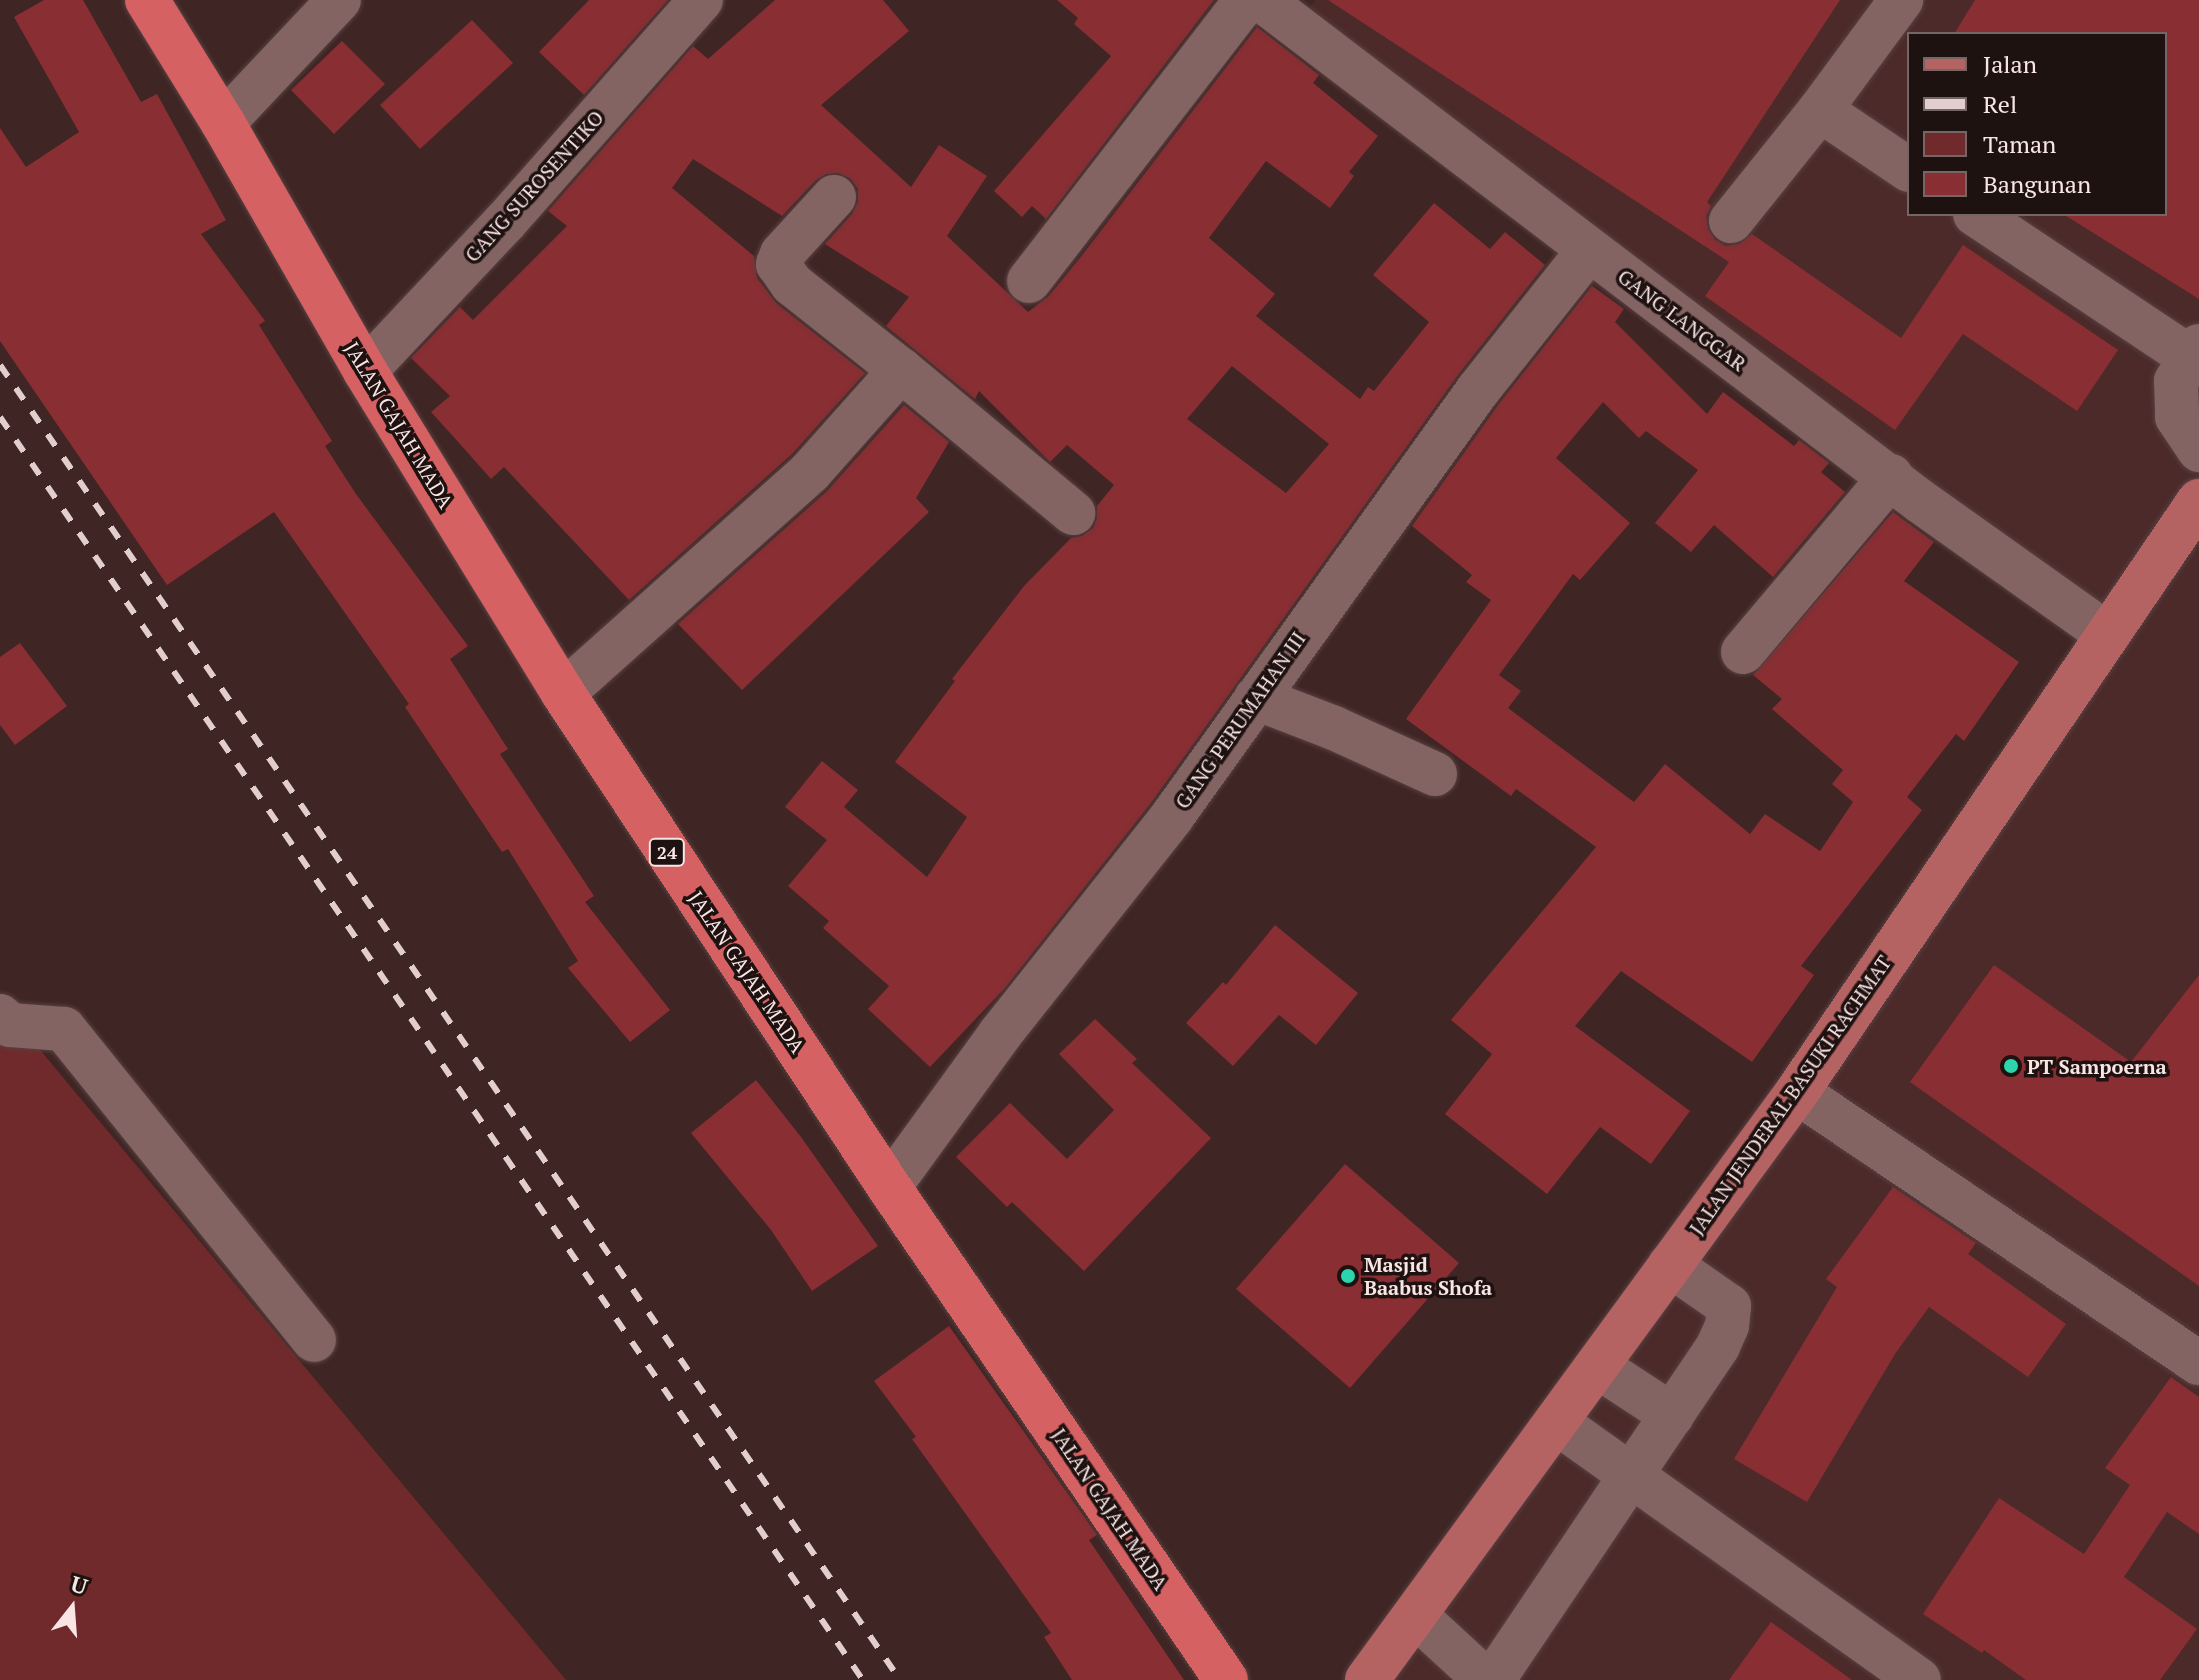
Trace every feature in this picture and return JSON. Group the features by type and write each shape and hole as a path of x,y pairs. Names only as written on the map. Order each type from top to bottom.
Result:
{"highway":[{"name":"JALAN GAJAH MADA","path":"147,0 223,123 365,371 563,693 889,1187 1226,1680"}],"main road":[{"name":"JALAN JENDERAL BASUKI RACHMAT","path":"1367,1680 1797,1092 2199,501"}],"street":[{"path":"223,123 339,0"},
{"name":"GANG SUROSENTIKO","path":"365,371 506,221 701,0"},
{"path":"1029,281 1246,0"},
{"name":"GANG LANGGAR","path":"1262,0 1920,501 2107,634"},
{"path":"1731,221 1820,110 1901,0"},
{"path":"1820,110 1907,169"},
{"path":"834,197 782,254 778,264 792,284 1073,513"},
{"path":"1978,216 2195,352 2176,381 2177,417 2199,450"},
{"name":"GANG PERUMAHAN III","path":"889,1187 1000,1034 1171,818 1478,390 1588,251"},
{"path":"563,693 810,472 901,370"},
{"path":"1743,652 1891,476"},
{"path":"1256,698 1334,728 1435,774"},
{"path":"25,1023 64,1029 314,1340"},
{"path":"1797,1092 2199,1363"},
{"path":"1416,1616 1478,1673 1505,1675 1632,1474 1718,1346 1727,1326 1729,1306 1670,1265"},
{"path":"1597,1366 1672,1415"},
{"path":"1556,1422 1919,1680"}],"shaded area":[{"path":"1315,0 2199,0 2199,1680 1351,1680 2119,616 1298,28"}],"green space":[{"path":"0,1002 566,1680 0,1680"}],"building":[{"path":"44,0 83,0 141,102 157,94 226,220 201,234 265,321 259,325 332,441 325,446 356,494 468,646 450,659 508,749 500,754 594,896 585,902 670,1010 630,1042 568,968 578,961 508,849 502,852 405,707 409,704 274,512 167,585 0,341 0,128 26,167 79,132 14,17"},
{"path":"589,0 668,0 584,95 539,52"},
{"path":"775,0 883,0 909,31 821,105 911,187 939,145 987,176 947,236 1028,312 1049,296 1083,254 1257,27 1319,75 1313,83 1378,136 1349,172 1354,176 1330,208 1266,161 1209,238 1275,294 1256,316 1360,399 1368,387 1374,391 1429,322 1373,275 1434,203 1490,249 1505,232 1545,265 1458,375 1151,803 1005,988 930,1067 868,1009 889,986 823,928 829,921 788,886 827,840 785,807 822,761 858,790 844,807 927,877 967,817 895,762 955,681 952,679 1024,586 1071,538 1082,536 1093,528 1097,506 1114,485 1067,445 1050,462 979,391 975,399 886,326 909,297 825,244 852,214 858,202 858,189 851,179 839,173 826,174 816,180 782,216 693,159 672,188 754,256 757,278 776,303 865,373 792,454 629,600 504,467 491,479 431,412 450,396 411,358 460,307 473,320 567,226 548,211 693,46 708,59","holes":["1232,366 1329,444 1286,493 1187,419"]},
{"path":"1057,0 1214,0 1046,219 1032,206 1022,217 994,191 1111,56 1074,24 1078,18"},
{"path":"1328,0 1840,0 1707,202 1711,206 1706,216 1708,229 1715,240 1726,246 1739,244 1752,234 1901,338 1963,245 2118,350 2077,411 1963,334 1895,430 1705,296 1729,262"},
{"path":"1975,0 2199,0 2199,299 2066,216 2167,216 2167,32 1955,32"},
{"path":"472,20 513,63 420,149 380,105"},
{"path":"342,41 385,84 334,134 291,90"},
{"path":"1592,286 1624,309 1615,322 1707,414 1723,392 1794,446 1799,440 1829,463 1821,472 1845,492 1773,577 1714,525 1691,552 1655,523 1698,470 1646,431 1639,438 1603,402 1556,458 1630,523 1580,580 1573,574 1499,675 1521,691 1508,708 1634,802 1665,764 1750,834 1765,814 1820,851 1853,802 1832,784 1843,770 1772,709 1782,699 1753,675 1893,512 1934,542 1904,581 2019,662 1964,741 1956,734 1907,797 1922,810 1801,966 1814,975 1752,1062 1621,971 1575,1026 1690,1111 1651,1164 1600,1127 1547,1194 1445,1114 1492,1054 1451,1020 1596,847 1516,789 1511,796 1406,719 1491,600 1466,582 1472,575 1412,526 1498,405"},
{"path":"904,405 949,442 916,498 929,512 742,690 678,624 827,491"},
{"path":"20,643 67,706 15,745 0,725 0,657"},
{"path":"1275,925 1358,993 1316,1045 1279,1015 1233,1066 1186,1023 1223,982 1226,985"},
{"path":"1994,965 2131,1062 2199,975 2199,1286 1910,1082"},
{"path":"1095,1019 1137,1059 1132,1063 1211,1138 1084,1271 1012,1202 1007,1207 956,1157 1010,1103 1067,1159 1114,1110 1059,1054"},
{"path":"756,1080 801,1137 878,1246 812,1291 771,1230 691,1133"},
{"name":"Masjid Baabus Shofa","path":"1345,1164 1459,1263 1350,1388 1236,1289"},
{"path":"1893,1187 1976,1243 1968,1254 2066,1324 2028,1377 1929,1307 1895,1354 1807,1502 1734,1459 1837,1287 1826,1279"},
{"path":"949,1326 1097,1535 1089,1540 1184,1680 1072,1680 1044,1637 1051,1633 912,1439 916,1437 874,1381"},
{"path":"2171,1377 2199,1397 2199,1534 2167,1512 2124,1577 2197,1629 2160,1680 2026,1680 1984,1650 1982,1653 1923,1614 1999,1498 2084,1554 2130,1485 2105,1468"},
{"path":"1771,1622 1852,1680 1729,1680"}],"railway":[{"path":"0,365 900,1680"},
{"path":"0,417 863,1680"}],"place":[{"name":"PT Sampoerna","path":"2011,1066"},
{"name":"Masjid Baabus Shofa","path":"1348,1276"}]}
